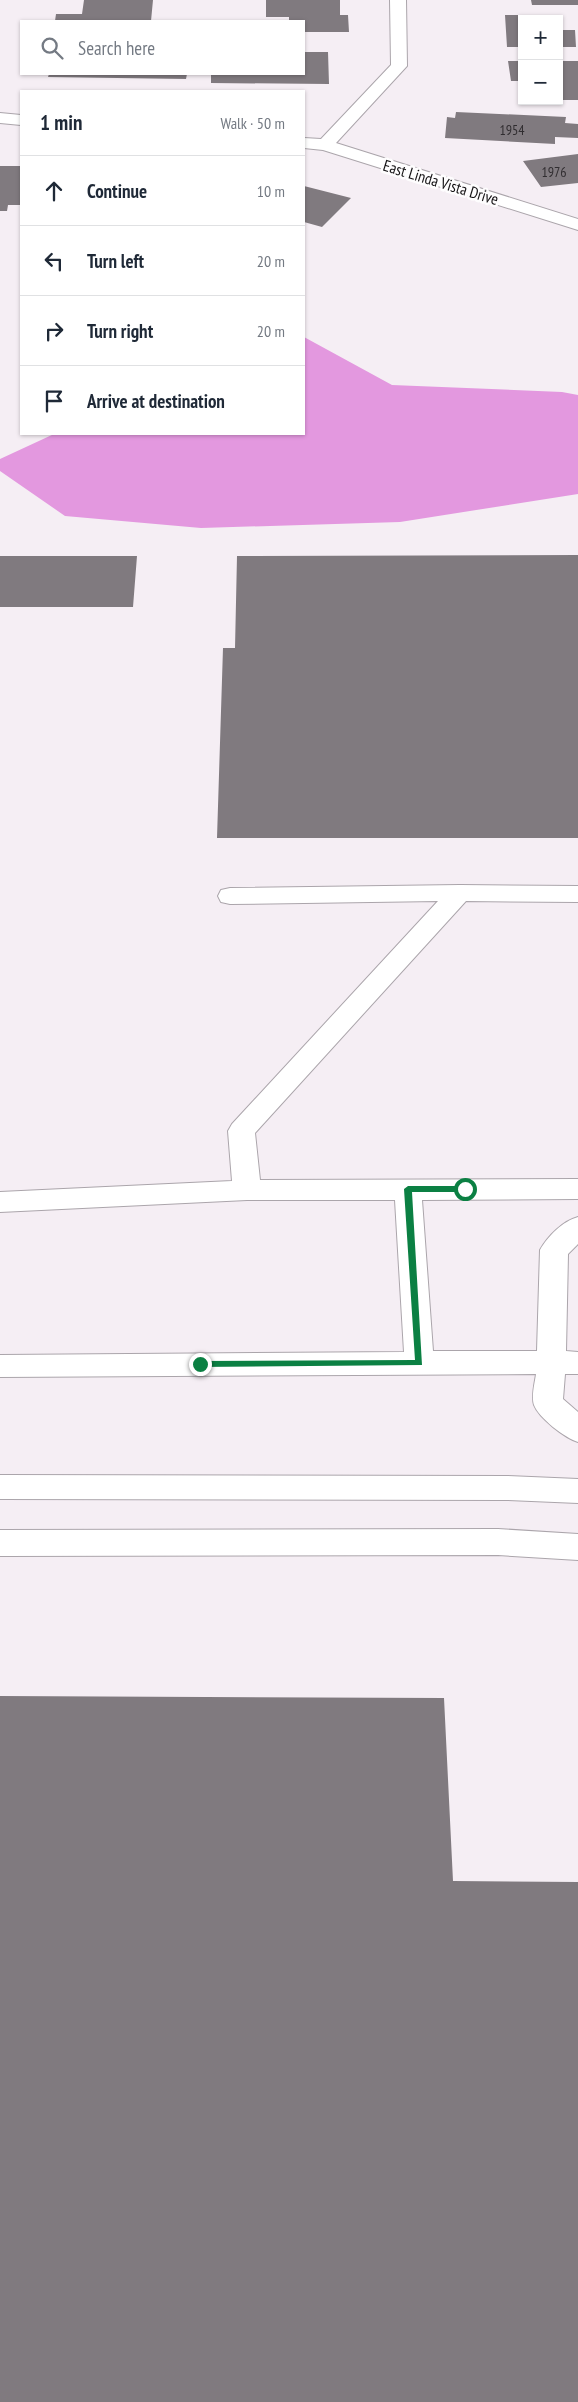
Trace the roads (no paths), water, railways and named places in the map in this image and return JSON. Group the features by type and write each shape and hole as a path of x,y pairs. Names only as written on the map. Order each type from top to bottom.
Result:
{"street":[{"path":"325,145 399,66 398,0"},
{"path":"0,118 20,120"},
{"name":"East Linda Vista Drive","path":"305,143 325,145 578,225"},
{"path":"230,896 460,892 578,894"},
{"path":"247,1190 241,1131 460,892"},
{"path":"408,1189 419,1363"},
{"path":"0,1202 247,1190 578,1189"},
{"path":"578,1227 554,1250 565,1363 548,1403 578,1430"},
{"path":"0,1366 565,1363"},
{"path":"0,1487 508,1488 578,1492"},
{"path":"0,1544 498,1542 578,1547"}]}
